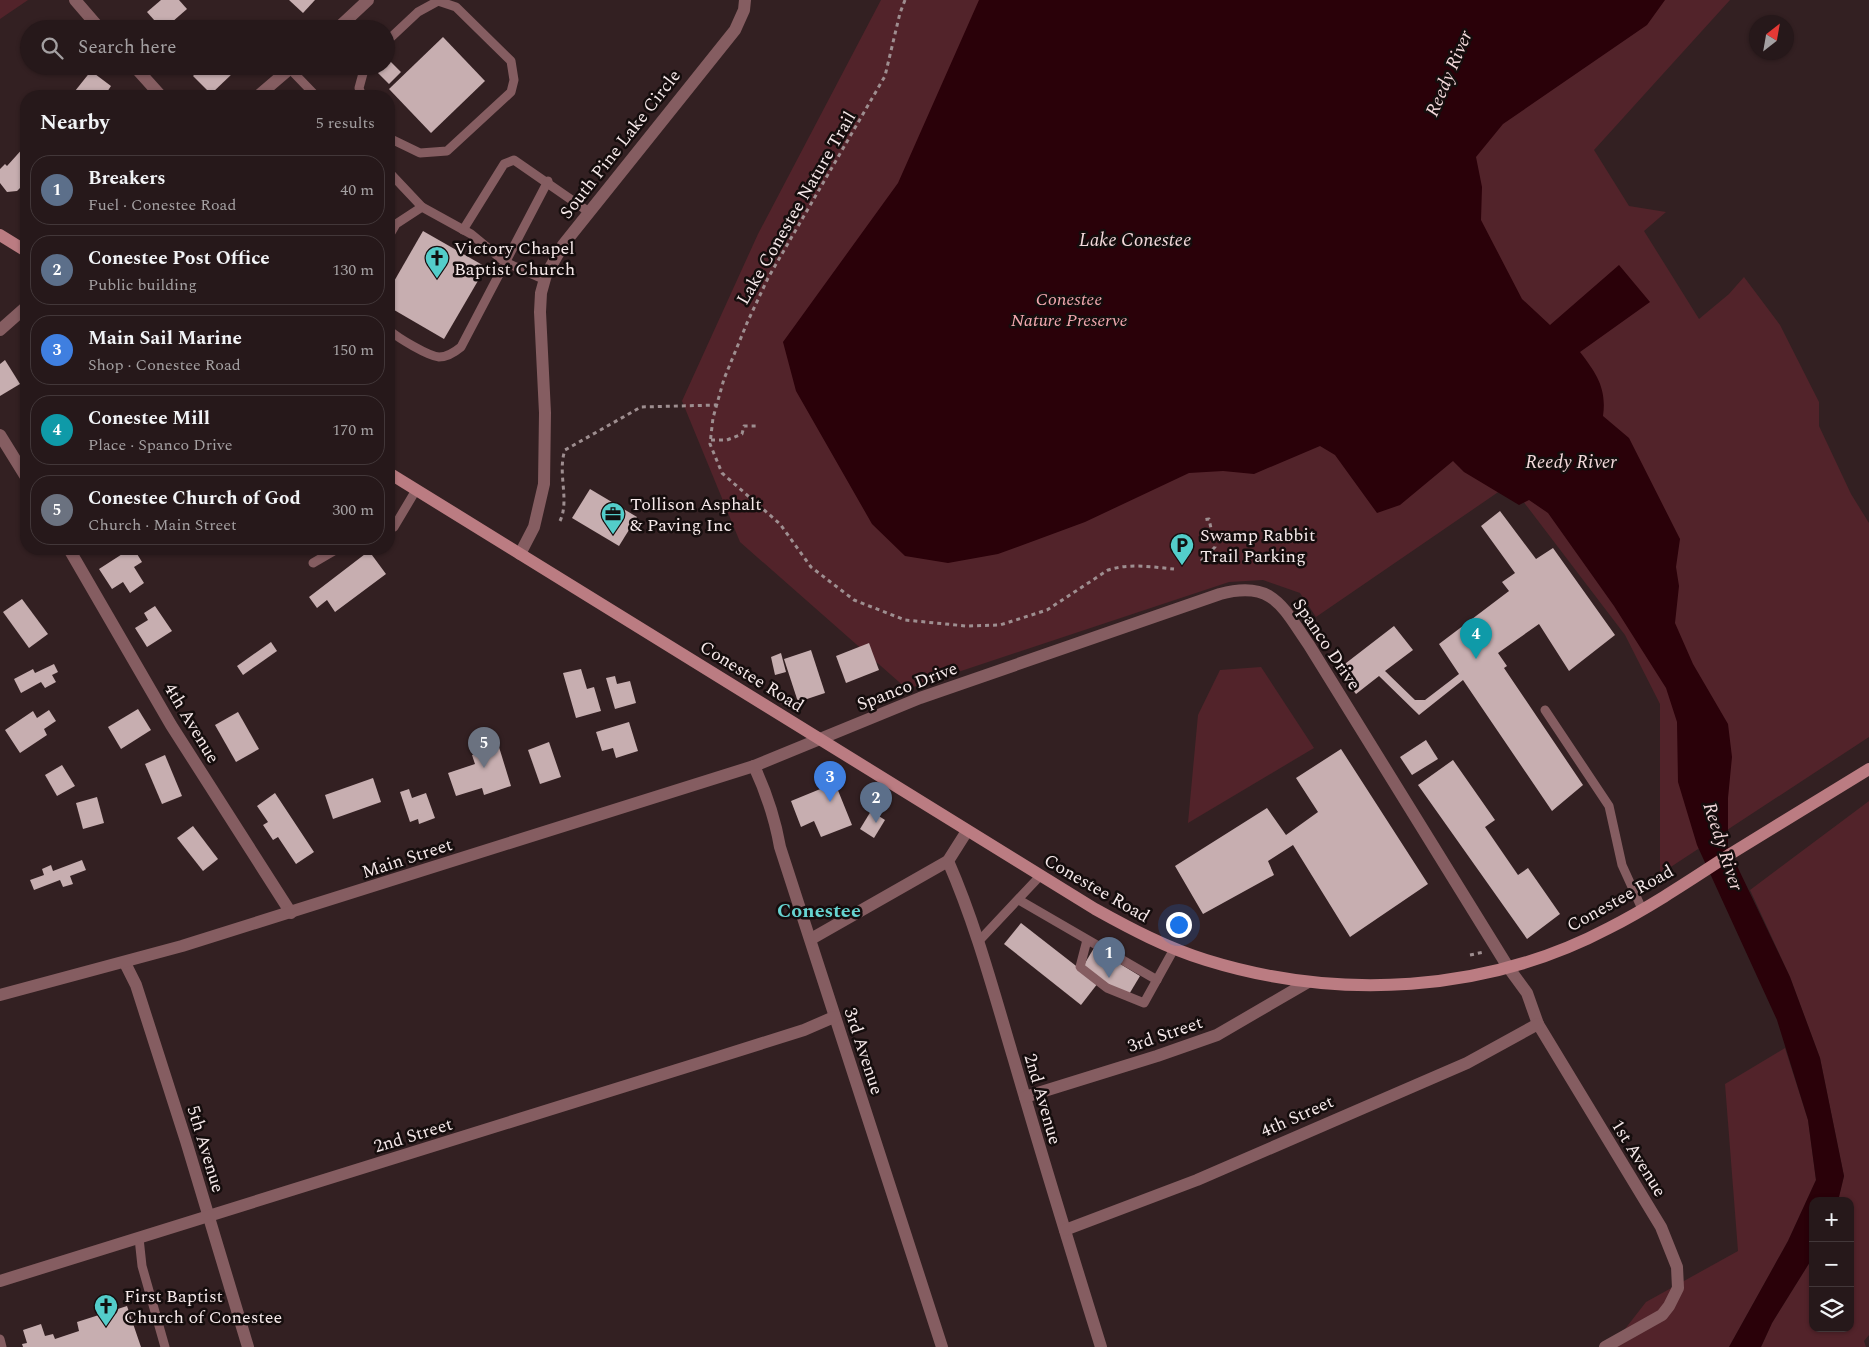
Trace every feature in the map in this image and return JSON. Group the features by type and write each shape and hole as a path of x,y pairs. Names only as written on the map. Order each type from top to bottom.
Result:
{"main road":[{"path":"0,235 20,247"},
{"name":"Conestee Road","path":"395,476 1040,876 1118,921 1174,949 1206,960 1253,972 1308,982 1398,985 1444,981 1533,961 1609,929 1869,769"}],"street":[{"path":"75,0 92,20"},
{"path":"346,20 368,0"},
{"name":"South Pine Lake Circle","path":"520,554 534,527 544,484 545,413 540,312 545,280 555,258 589,212 735,30 744,10 745,0"},
{"path":"142,75 156,90"},
{"path":"265,90 283,75"},
{"path":"0,330 20,312"},
{"path":"0,435 20,467"},
{"name":"4th Avenue","path":"72,555 172,726 291,913"},
{"name":"Spanco Drive","path":"820,739 920,698 1220,594 1240,589 1258,590 1277,601 1309,645 1508,967"},
{"name":"Main Street","path":"0,995 125,963 291,913 754,766 820,739"},
{"name":"3rd Avenue","path":"754,766 764,786 777,828 780,847 942,1347"},
{"path":"811,939 948,862 967,831"},
{"name":"2nd Avenue","path":"948,862 960,889 978,942 1101,1347"},
{"name":"5th Avenue","path":"125,963 136,985 248,1347"},
{"name":"1st Avenue","path":"1508,967 1527,993 1538,1024 1661,1226 1677,1267 1678,1288 1670,1306 1662,1315 1605,1347"},
{"name":"3rd Street","path":"1025,1097 1157,1056 1216,1035 1308,982"},
{"name":"2nd Street","path":"0,1281 712,1060 804,1030 834,1017"},
{"name":"4th Street","path":"1065,1230 1197,1180 1467,1063 1538,1024"}],"lane":[{"path":"395,34 418,12 438,1 456,7 511,61 514,80 511,92 447,151 420,153 395,141"},
{"path":"297,75 311,90"},
{"path":"360,90 362,75"},
{"path":"463,230 504,164 514,160 548,181 589,212"},
{"path":"395,178 422,207 453,223 504,262 545,280"},
{"path":"395,335 438,357 450,355 461,347 548,181"},
{"path":"395,226 422,207"},
{"path":"395,525 416,490"},
{"path":"313,563 327,555"},
{"path":"1546,710 1609,806 1622,865 1642,909"},
{"path":"978,942 1040,876"},
{"path":"1019,900 1157,980"},
{"path":"1088,940 1080,967 1107,988 1144,1003 1174,949"},
{"path":"139,1238 142,1266 165,1347"},
{"path":"0,1339 2,1347"}],"path":[{"name":"Lake Conestee Nature Trail","path":"710,442 716,406 740,342 768,278 886,76 900,13 905,0"},
{"path":"560,521 564,513 562,459 565,450 641,407 716,406"},
{"path":"757,426 744,426 742,434 727,440 710,442 722,472 780,524 811,567 854,600 905,620 958,626 1000,625 1047,610 1108,570 1117,567 1174,569"},
{"path":"1201,561 1215,547 1209,519 1203,520"}],"green space":[{"path":"0,0 28,0 0,19"},
{"name":"Conestee Nature Preserve","path":"881,0 1730,0 1594,150 1629,206 1666,212 1644,231 1699,319 1729,294 1744,277 1780,325 1819,402 1819,426 1851,494 1869,523 1869,737 1660,874 1660,704 1625,635 1510,484 1316,617 1300,593 1263,580 1229,582 907,689 740,542 682,401 758,234"},
{"path":"1261,667 1314,748 1188,823 1198,715 1220,670"},
{"path":"1869,801 1869,1335 1864,1341 1866,1347 1761,1347 1772,1323 1809,1263 1809,1332 1854,1332 1854,1197 1839,1197 1844,1176 1820,1058 1790,977 1750,890"},
{"path":"1785,1048 1808,1120 1816,1180 1788,1241 1729,1347 1611,1347 1646,1302 1738,1251 1725,1084"}],"water":[{"name":"Lake Conestee","path":"979,0 1665,0 1647,25 1503,124 1476,157 1482,187 1481,220 1522,299 1550,325 1619,265 1650,302 1580,352 1591,367 1602,389 1603,416 1629,438 1680,539 1676,567 1679,586 1675,623 1693,664 1728,724 1732,757 1728,798 1728,847 1790,977 1820,1058 1844,1176 1839,1197 1809,1197 1809,1263 1772,1323 1761,1347 1729,1347 1788,1241 1816,1180 1808,1120 1777,1020 1697,845 1678,782 1677,722 1666,688 1614,606 1548,513 1529,500 1519,505 1464,472 1453,461 1400,505 1377,513 1335,455 1320,446 1254,474 1223,471 1189,473 1085,522 998,554 948,563 905,556 872,524 796,391 783,342 898,183"}],"building":[{"path":"161,0 179,0 187,9 174,20 154,20 147,12"},
{"path":"289,0 315,0 303,13"},
{"path":"443,37 485,81 431,133 395,95 395,90 389,89"},
{"path":"395,66 401,72 389,84 380,75 395,75"},
{"path":"88,75 96,75 111,86 108,90 76,90"},
{"path":"231,75 215,90 207,90 193,76"},
{"path":"20,152 20,188 17,191 7,192 0,183 0,169 5,164 7,166"},
{"name":"Victory Chapel Baptist Church","path":"423,231 486,267 444,339 395,310 395,280"},
{"path":"5,360 20,384 0,396 0,364"},
{"path":"590,489 637,517 619,546 572,518"},
{"path":"1500,511 1536,559 1553,548 1615,635 1569,671 1539,624 1498,653 1507,666 1504,668 1583,785 1552,811 1463,680 1419,715 1379,676 1356,694 1337,670 1394,626 1413,650 1385,671 1415,700 1425,700 1459,674 1439,644 1509,591 1502,582 1515,573 1481,526"},
{"path":"121,555 138,555 142,562 134,567 144,583 130,593 123,582 112,589 99,569"},
{"path":"364,555 372,555 386,574 335,612 327,600 317,608 309,597"},
{"path":"22,599 48,634 29,648 3,612"},
{"path":"155,606 172,631 147,647 135,628 148,620 144,613"},
{"path":"271,642 277,651 243,675 237,666"},
{"path":"869,643 879,670 846,683 836,656"},
{"path":"811,650 825,693 798,702 784,659"},
{"path":"781,653 786,672 775,675 771,657"},
{"path":"54,664 58,672 52,675 56,682 45,688 41,682 21,693 14,679 33,669 35,673"},
{"path":"581,669 587,689 594,687 601,711 576,718 563,673"},
{"path":"615,676 617,684 630,681 636,703 615,709 606,678"},
{"path":"138,709 151,730 121,749 108,727"},
{"path":"49,710 56,721 44,729 47,735 20,753 5,730 33,711 37,718"},
{"path":"238,712 259,749 236,762 215,725"},
{"path":"629,722 638,751 616,758 613,748 602,751 596,732"},
{"path":"1426,740 1438,759 1412,775 1400,757"},
{"path":"549,742 561,777 540,784 528,750"},
{"path":"499,747 511,786 484,795 482,788 456,796 448,773 475,764 472,755"},
{"path":"1341,749 1428,884 1350,937 1293,845 1268,861 1274,875 1203,914 1175,866 1267,808 1286,835 1318,812 1296,778"},
{"path":"165,755 182,796 162,804 145,764"},
{"path":"1453,760 1495,820 1485,827 1518,875 1528,868 1560,914 1527,939 1418,785"},
{"path":"62,765 75,786 57,796 45,775"},
{"path":"373,778 381,802 333,819 325,795"},
{"path":"835,783 852,825 821,837 814,821 801,827 791,801"},
{"path":"409,789 412,798 426,793 435,818 419,824 418,819 410,822 400,792"},
{"path":"275,793 314,852 296,864 278,837 273,840 263,825 268,822 257,806"},
{"path":"97,797 104,823 83,829 76,803"},
{"path":"871,811 885,820 874,838 860,829"},
{"path":"193,826 218,859 203,871 177,838"},
{"path":"82,860 86,870 70,876 73,884 63,887 60,880 34,890 30,880 44,875 42,869 51,865 53,871"},
{"path":"1021,923 1098,983 1081,1005 1004,944"},
{"path":"1094,948 1140,976 1128,996 1082,968"},
{"name":"First Baptist Church of Conestee","path":"127,1306 141,1347 23,1347 22,1344 27,1343 23,1330 41,1324 45,1336 53,1334 55,1339 79,1331 77,1322"}],"place":[{"name":"Victory Chapel Baptist Church","path":"437,279"},
{"name":"Tollison Asphalt & Paving Inc","path":"613,535"},
{"name":"Swamp Rabbit Trail Parking","path":"1182,566"},
{"name":"Conestee Mill","path":"1476,659"},
{"name":"Conestee Church of God","path":"484,768"},
{"name":"Main Sail Marine","path":"830,802"},
{"name":"Conestee Post Office","path":"876,823"},
{"name":"Breakers","path":"1109,978"},
{"name":"First Baptist Church of Conestee","path":"106,1327"}],"district":[{"name":"Conestee","path":"819,910"}],"water label":[{"name":"Reedy River","path":"1448,73"},
{"name":"Reedy River","path":"1571,461"},
{"name":"Reedy River","path":"1724,846"}]}
